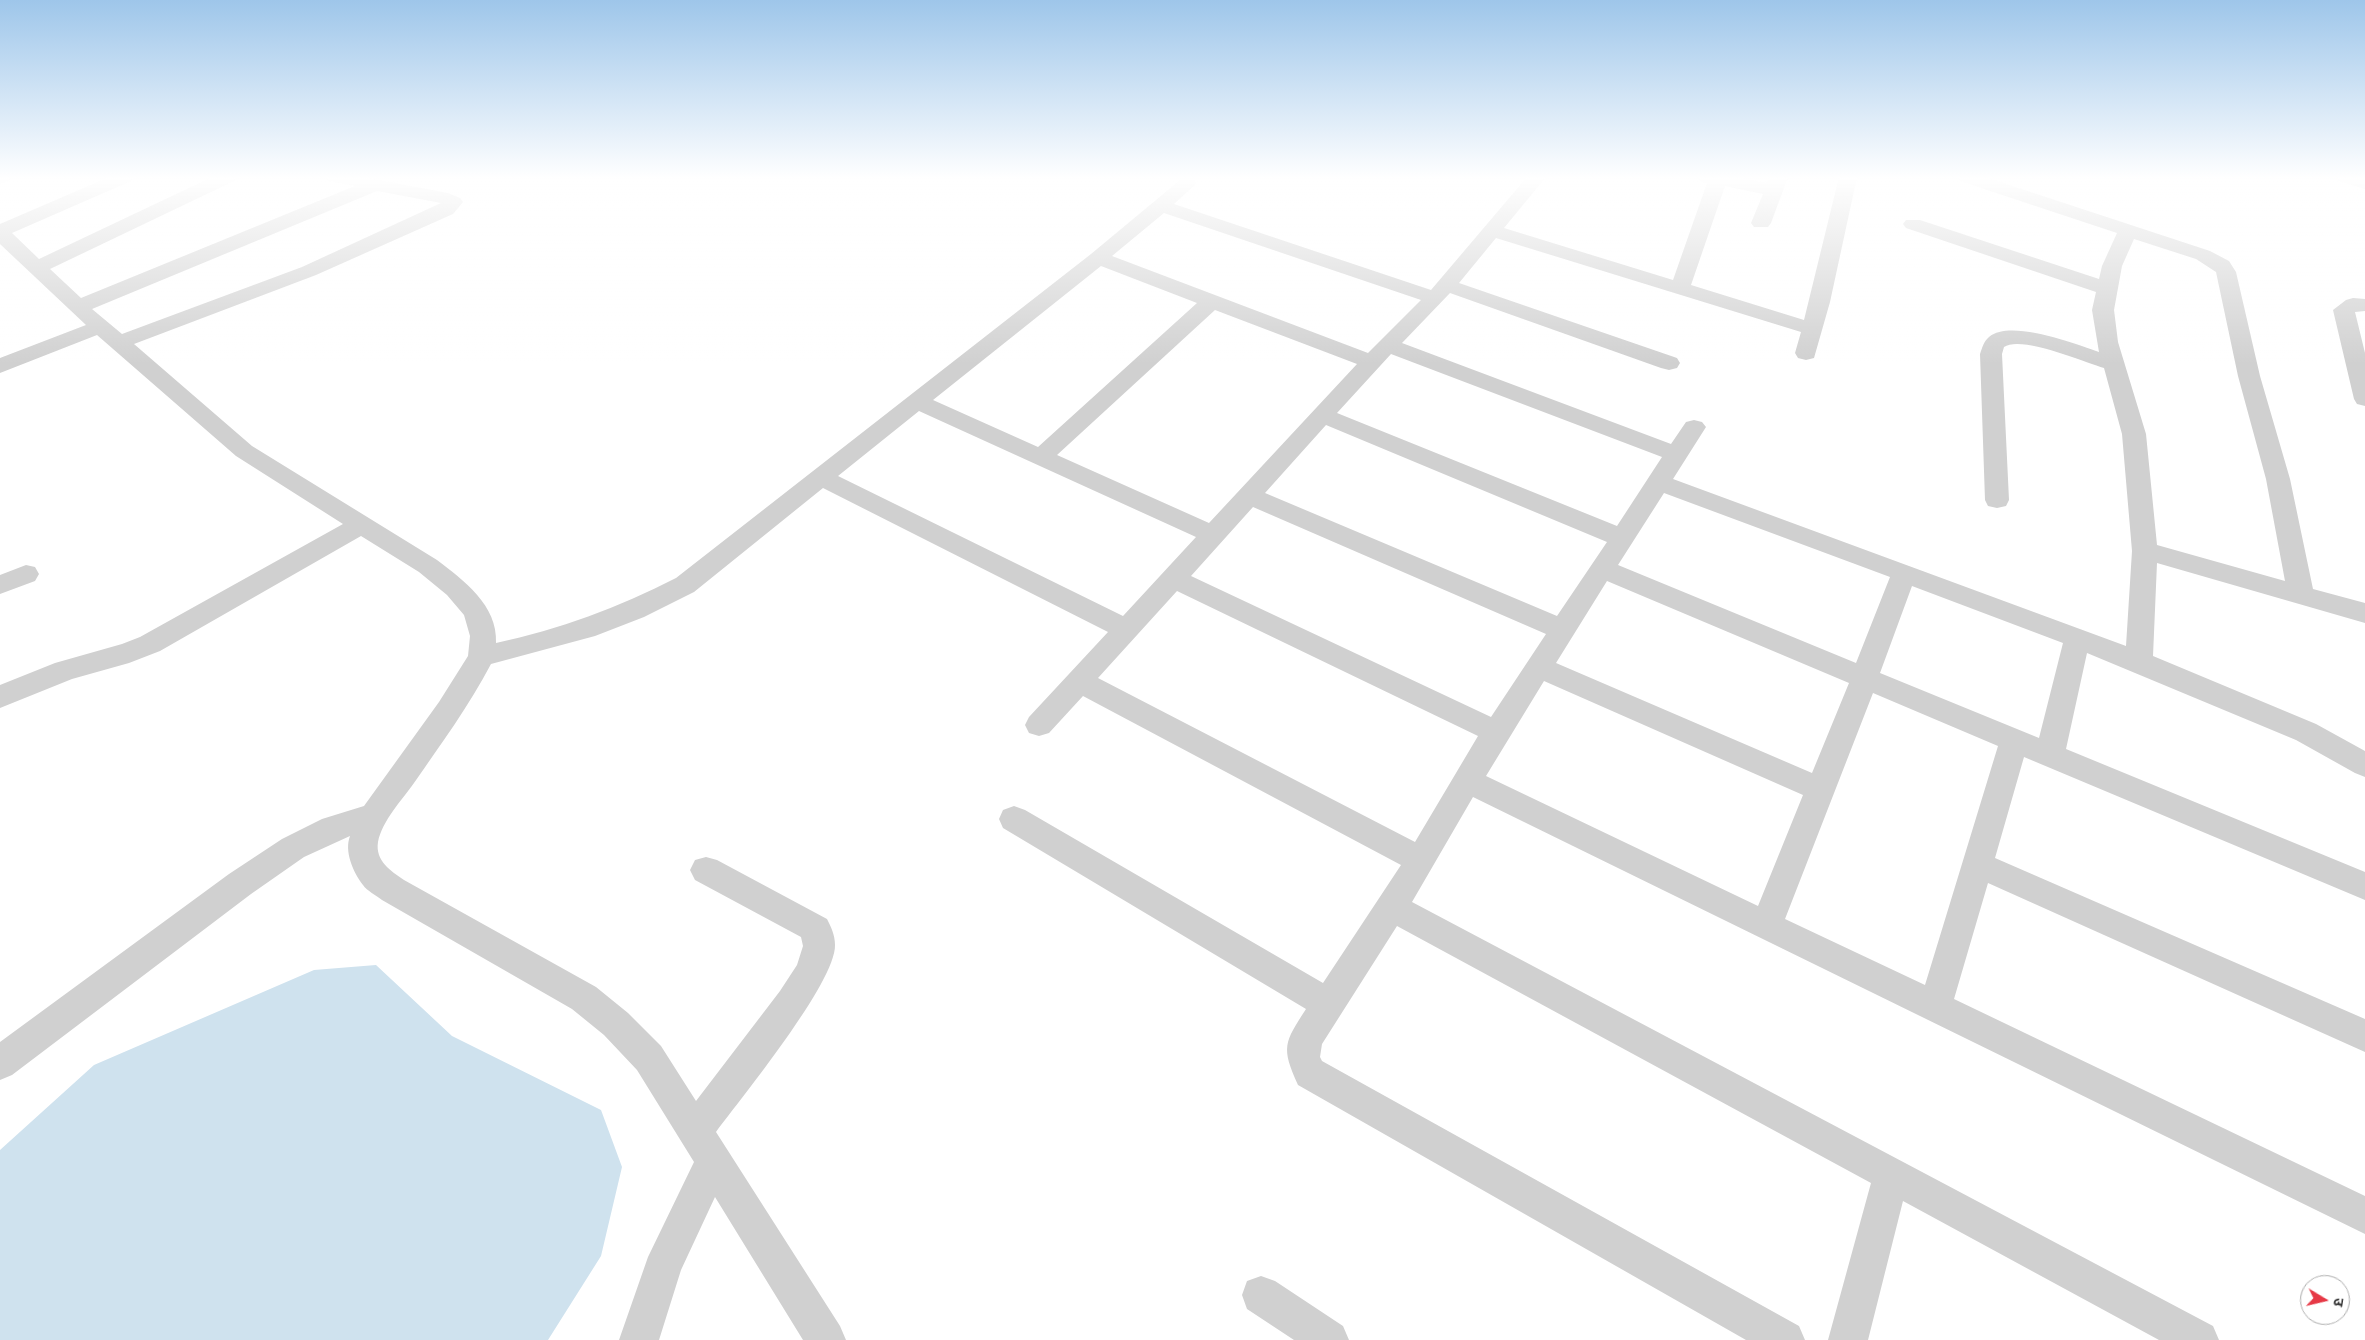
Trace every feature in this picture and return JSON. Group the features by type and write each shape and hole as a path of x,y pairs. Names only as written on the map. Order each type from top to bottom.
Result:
{"street":[{"path":"6,240 78,306 244,451 428,566 456,588 476,612 483,636 482,656 449,710 374,816 363,842 365,859 374,876 393,890 584,998 616,1024 649,1058 826,1340"},
{"path":"36,268 96,240"},
{"path":"78,306 241,240"},
{"path":"0,366 110,334 309,270 379,240"},
{"path":"482,656 548,642 597,626 646,606 685,585 1121,240"},
{"path":"1271,240 1668,363"},
{"path":"1039,725 1371,362 1441,292 1486,240"},
{"path":"1521,240 1812,329"},
{"path":"1680,288 1694,240"},
{"path":"1806,353 1833,240"},
{"path":"1960,240 2106,288"},
{"path":"2124,240 2112,266 2103,310 2107,342 2134,434 2145,551 2139,662"},
{"path":"2154,240 2213,259 2226,272 2249,376 2278,479 2301,595"},
{"path":"1098,258 1371,362"},
{"path":"1040,458 1212,301"},
{"path":"2365,305 2353,304 2344,310 2365,399"},
{"path":"1997,500 1991,354 1995,344 2002,339 2024,339 2114,364"},
{"path":"1388,345 1676,454"},
{"path":"918,402 1212,534"},
{"path":"1322,415 1622,538"},
{"path":"1694,427 1496,732 1421,860 1305,1040 1303,1058 1310,1073 1785,1340"},
{"path":"822,478 1126,629"},
{"path":"1658,482 2139,662 2306,732 2365,765"},
{"path":"1248,495 1563,630"},
{"path":"0,697 65,670 129,653 158,640 361,525"},
{"path":"2145,551 2365,613"},
{"path":"1602,569 2365,886"},
{"path":"1766,925 1865,677 1904,573"},
{"path":"0,585 26,574"},
{"path":"1172,578 1496,732"},
{"path":"2050,754 2076,639"},
{"path":"1539,667 1819,789"},
{"path":"1079,681 1421,860"},
{"path":"1935,1007 2015,739"},
{"path":"1468,781 2365,1215"},
{"path":"0,1063 240,884 293,848 333,828 374,816"},
{"path":"1014,819 1328,1004"},
{"path":"1977,864 2365,1036"},
{"path":"694,1131 792,1002 811,971 819,946 816,929 706,870"},
{"path":"1390,906 2199,1340"},
{"path":"639,1340 648,1306 666,1255 714,1162"},
{"path":"1848,1340 1892,1175"},
{"path":"1262,1295 1329,1340"}],"water":[{"path":"376,965 452,1036 601,1110 622,1167 601,1256 548,1340 0,1340 0,1150 94,1065 314,970"}]}
